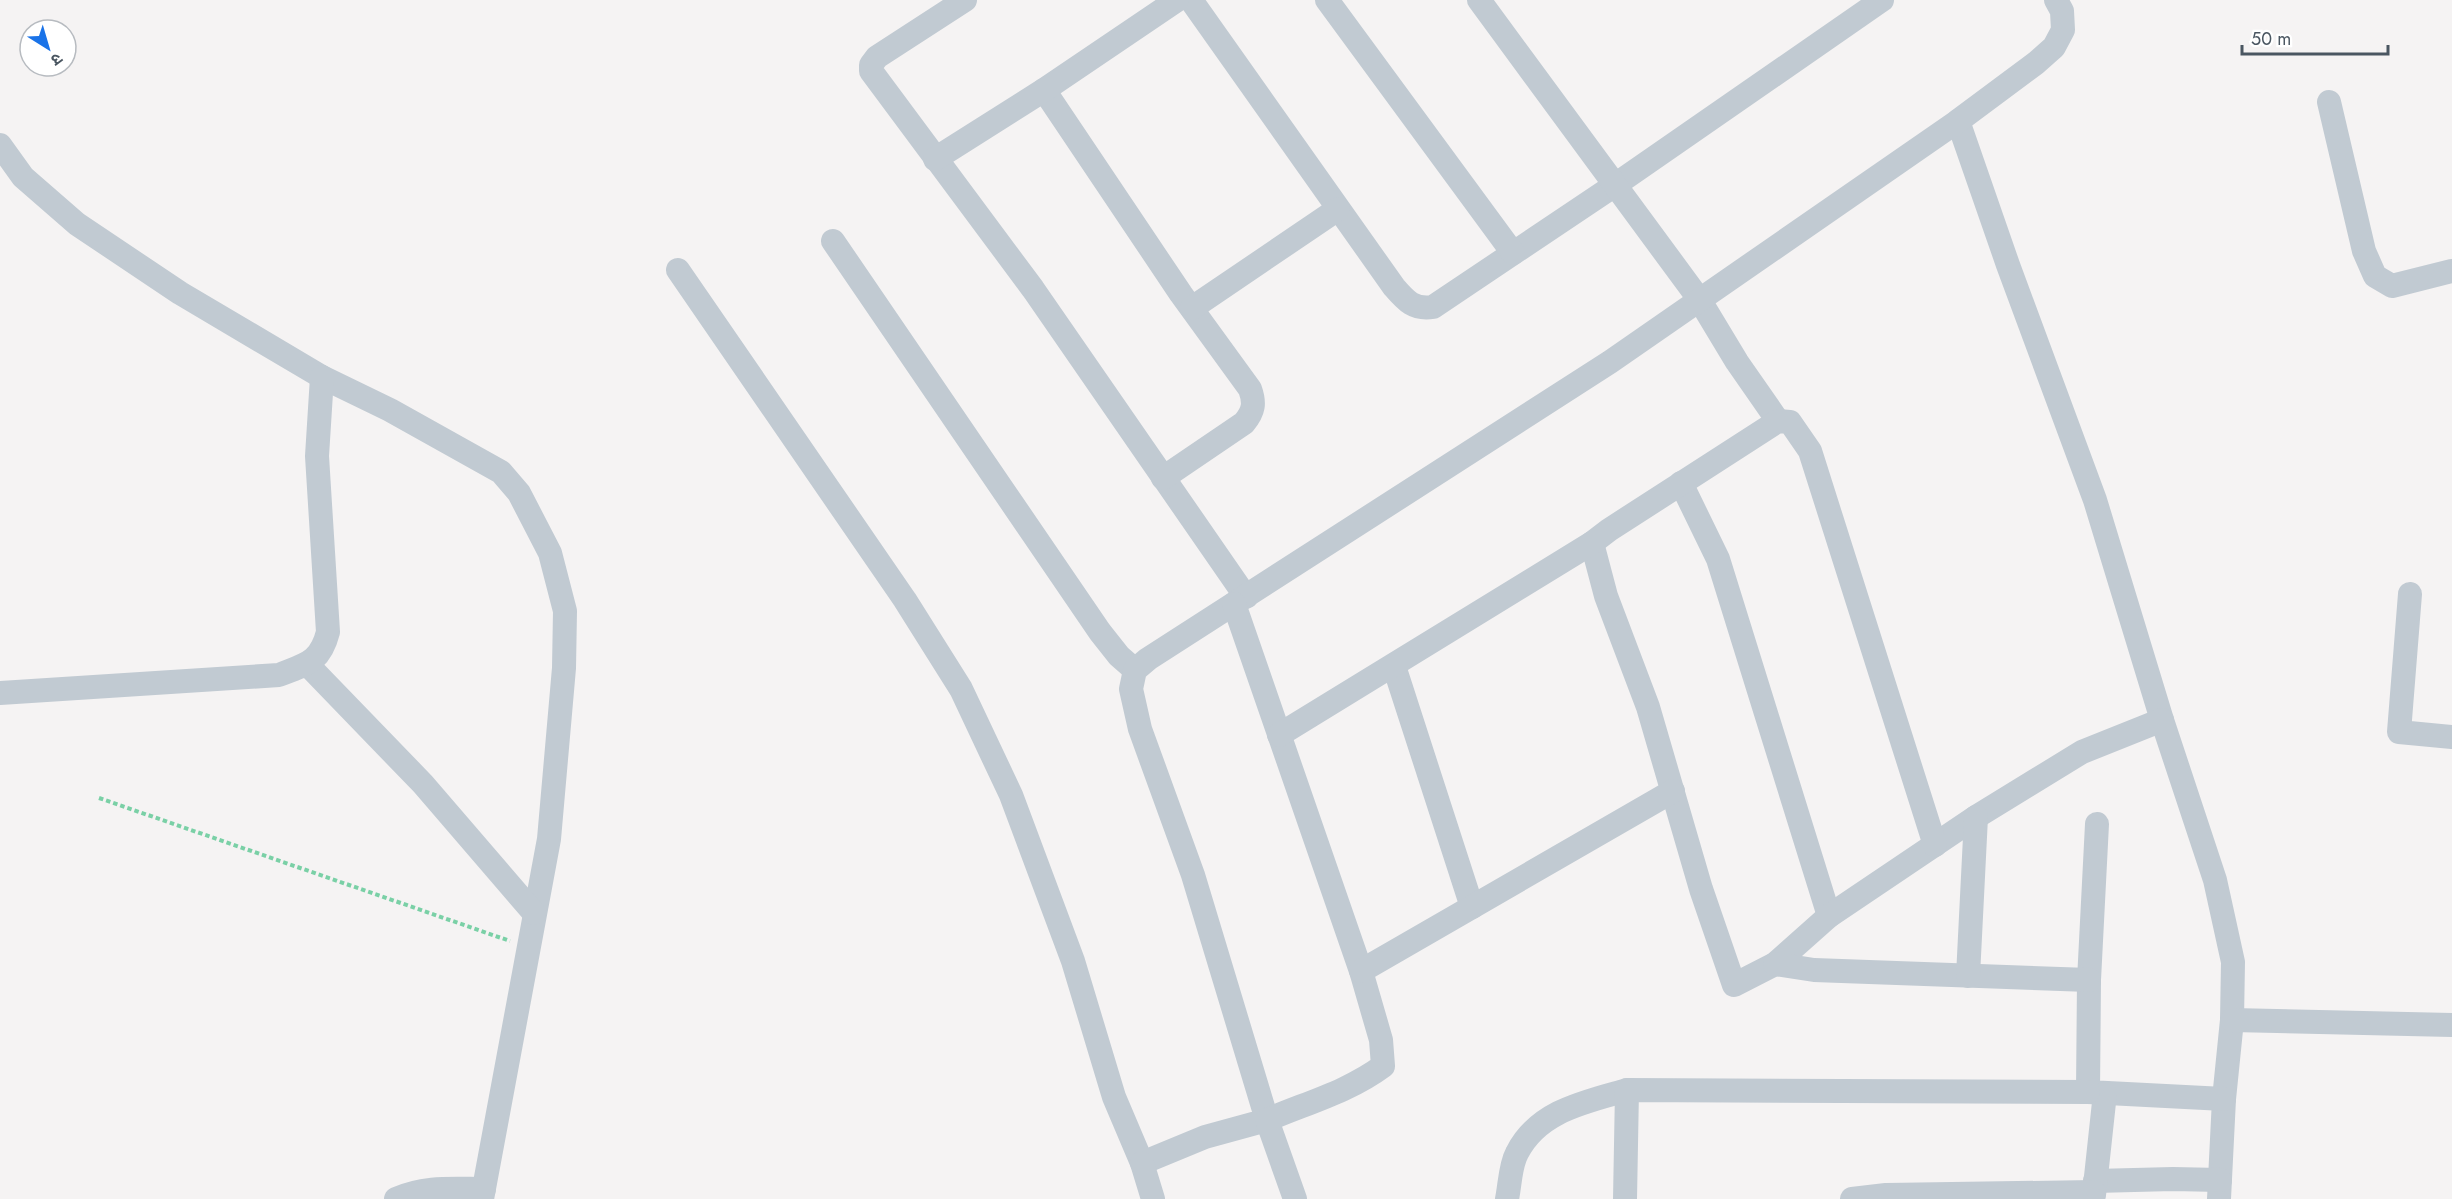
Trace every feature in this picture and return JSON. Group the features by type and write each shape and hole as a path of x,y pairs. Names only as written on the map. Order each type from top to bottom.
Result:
{"street":[{"path":"965,0 877,57 871,64 871,71 1033,290 1163,478 1240,601 1279,735 1361,971 1381,1040 1383,1066 1344,1090 1267,1120 1205,1137 1142,1163"},
{"path":"935,159 1044,90 1177,0"},
{"path":"1191,0 1394,287 1407,302 1419,309 1432,307 1615,185 1882,0"},
{"path":"1327,0 1513,253"},
{"path":"1479,0 1699,299 1737,362 1778,421"},
{"path":"1295,1199 1267,1120 1193,875 1140,729 1131,689 1135,670 1148,659 1610,362 1958,121 2054,47 2063,30 2062,11 2056,0"},
{"path":"1044,90 1192,308 1250,389 1254,401 1252,414 1244,423 1163,478"},
{"path":"2329,102 2364,251 2375,276 2392,286 2452,271"},
{"path":"1852,1199 2094,1191 2219,1190 2224,1099 2232,1020 2234,962 2215,880 2162,720 2095,500 2008,266 1958,121"},
{"path":"0,145 24,177 77,224 180,293 322,377 390,410 501,472 519,493 550,553 565,611 564,668 549,839 483,1194 432,1188 412,1192 396,1199"},
{"path":"1192,308 1338,209"},
{"path":"833,241 1100,632 1119,656 1135,670"},
{"path":"678,270 905,600 961,688 1011,795 1072,961 1114,1097 1142,1163 1153,1199"},
{"path":"0,693 279,675 317,658 324,648 328,632 316,456 322,377"},
{"path":"1279,735 1592,543 1778,421 1790,422 1803,437 1810,452 1935,844"},
{"path":"1681,483 1718,558 1829,916"},
{"path":"1592,543 1606,596 1648,707 1701,888 1734,985 1775,964 1829,916 1976,817 2082,752 2162,720"},
{"path":"2410,594 2399,732 2452,737"},
{"path":"307,664 423,784 534,913"},
{"path":"1394,666 1472,907"},
{"path":"1361,971 1672,791"},
{"path":"1968,976 1976,817"},
{"path":"2094,1191 2097,1092 2089,980 2097,825"},
{"path":"1775,964 1814,970 2089,980"},
{"path":"2232,1020 2452,1025"},
{"path":"1507,1199 1516,1155 1526,1138 1546,1118 1573,1106 1627,1090 2097,1092 2224,1099"},
{"path":"1625,1199 1627,1090"}],"path":[{"path":"99,798 528,947"}]}
